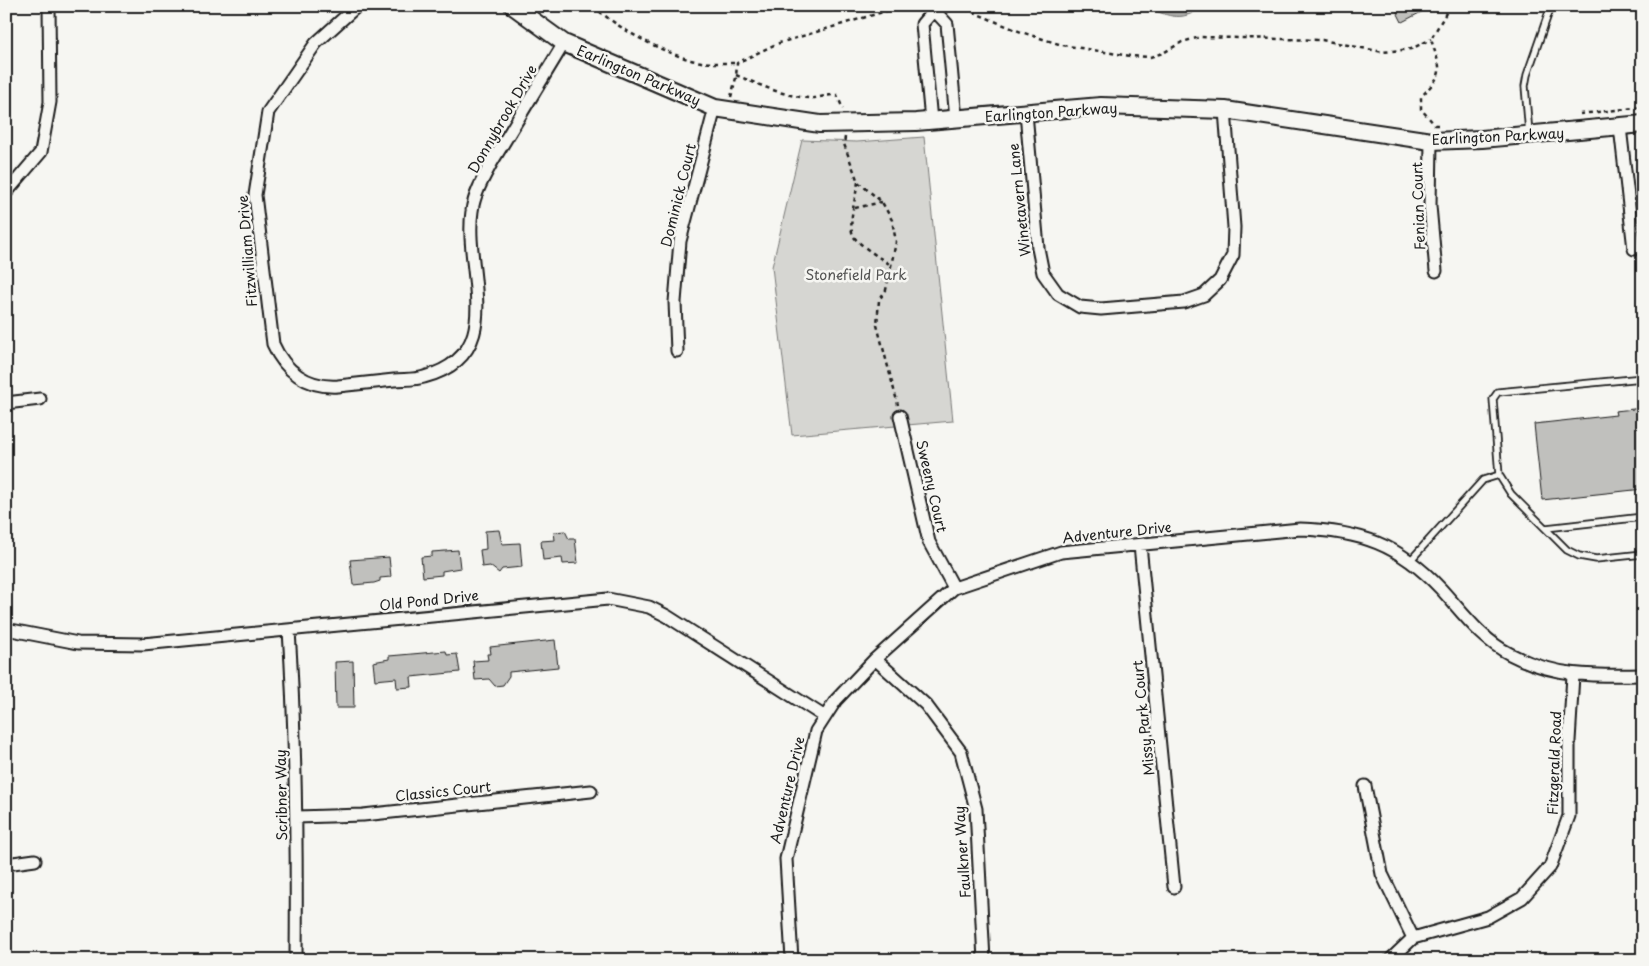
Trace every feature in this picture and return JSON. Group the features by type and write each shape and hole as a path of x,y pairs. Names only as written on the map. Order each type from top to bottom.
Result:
{"street":[{"path":"6,193 41,152 50,102 49,6"},
{"name":"Fitzwilliam Drive","path":"290,371 280,359 269,329 255,195 268,112 316,43 357,6"},
{"name":"Earlington Parkway","path":"512,6 564,43 721,109 820,124 931,121 1101,106 1225,110 1431,141 1530,135 1643,124"},
{"path":"931,121 922,24 934,8 947,24 956,118"},
{"name":"Donnybrook Drive","path":"290,371 304,380 335,386 424,377 456,364 475,336 477,313 471,243 472,210 483,179 492,162 564,43"},
{"name":"Dominick Court","path":"677,351 675,302 680,241 721,109"},
{"name":"Winetavern Lane","path":"1026,112 1038,248 1043,273 1058,294 1080,307 1101,309 1184,302 1204,295 1220,280 1233,255 1234,227 1225,110"},
{"path":"1620,127 1634,250"},
{"name":"Fenian Court","path":"1431,141 1430,206 1436,271"},
{"path":"6,403 40,399"},
{"name":"Sweeny Court","path":"900,416 929,542 954,588"},
{"name":"Adventure Drive","path":"792,960 786,859 816,732 836,700 875,659 954,588 1061,552 1300,529 1354,534 1378,542 1409,562 1440,588 1471,624 1493,644 1523,661 1572,675 1643,675"},
{"name":"Missy Park Court","path":"1140,545 1174,887"},
{"name":"Old Pond Drive","path":"6,629 50,639 109,645 143,644 588,599 629,602 649,607 667,616 825,717"},
{"name":"Scribner Way","path":"289,630 295,719 297,817 296,960"},
{"name":"Faulkner Way","path":"875,659 926,705 961,752 976,809 984,960"},
{"name":"Fitzgerald Road","path":"1390,960 1413,938 1488,917 1522,898 1550,867 1570,816 1569,741 1572,675"},
{"path":"1365,786 1382,874 1413,938"},
{"name":"Classics Court","path":"297,817 363,815 591,791"},
{"path":"6,864 35,860"}],"lane":[{"path":"1530,135 1526,86 1527,74 1551,6"},
{"path":"1643,378 1494,394 1499,475 1511,494 1567,550 1579,556 1596,559 1643,554"},
{"path":"1409,562 1483,480 1499,475"},
{"path":"1546,528 1643,517"}],"path":[{"path":"593,6 653,45 691,60 712,64 737,63 776,44 903,6"},
{"path":"958,6 1022,32 1062,44 1130,56 1150,57 1164,53 1182,42 1200,37 1322,40 1383,52 1411,49 1431,39 1450,6"},
{"path":"1431,39 1440,69 1438,79 1421,97 1421,110 1435,125 1444,125"},
{"path":"721,109 736,75 737,63"},
{"path":"736,75 770,89 794,96 812,98 836,95 842,102 846,123 844,144 858,182 855,208 850,224 854,237 892,266"},
{"path":"1571,115 1643,107"},
{"path":"858,182 882,202 892,220 896,242 886,290 879,300 876,324 900,416"},
{"path":"855,208 882,202"}],"green space":[{"name":"Stonefield Park","path":"924,137 953,421 792,435 772,267 802,140 857,142"}],"shaded area":[{"path":"1142,6 1203,6 1187,15 1173,16"}],"building":[{"path":"1394,6 1433,6 1402,22"},
{"path":"1643,408 1643,489 1542,500 1534,424 1616,415 1615,411"},
{"path":"499,530 502,544 520,543 522,567 502,569 499,573 490,566 482,567 480,550 486,549 485,531"},
{"path":"565,531 569,539 575,539 578,563 563,564 562,558 543,560 541,541 555,540 554,532"},
{"path":"458,550 460,568 442,571 442,575 423,577 421,557 432,556 432,552"},
{"path":"389,557 391,577 380,578 380,581 374,583 353,585 350,560"},
{"path":"555,640 558,667 509,672 509,676 503,685 495,686 489,679 475,680 473,661 488,660 487,654 491,654 490,647"},
{"path":"446,651 447,655 457,654 460,672 411,677 412,687 397,688 396,678 375,680 373,662 389,659 389,656"},
{"path":"353,661 354,708 336,708 335,662"}]}
